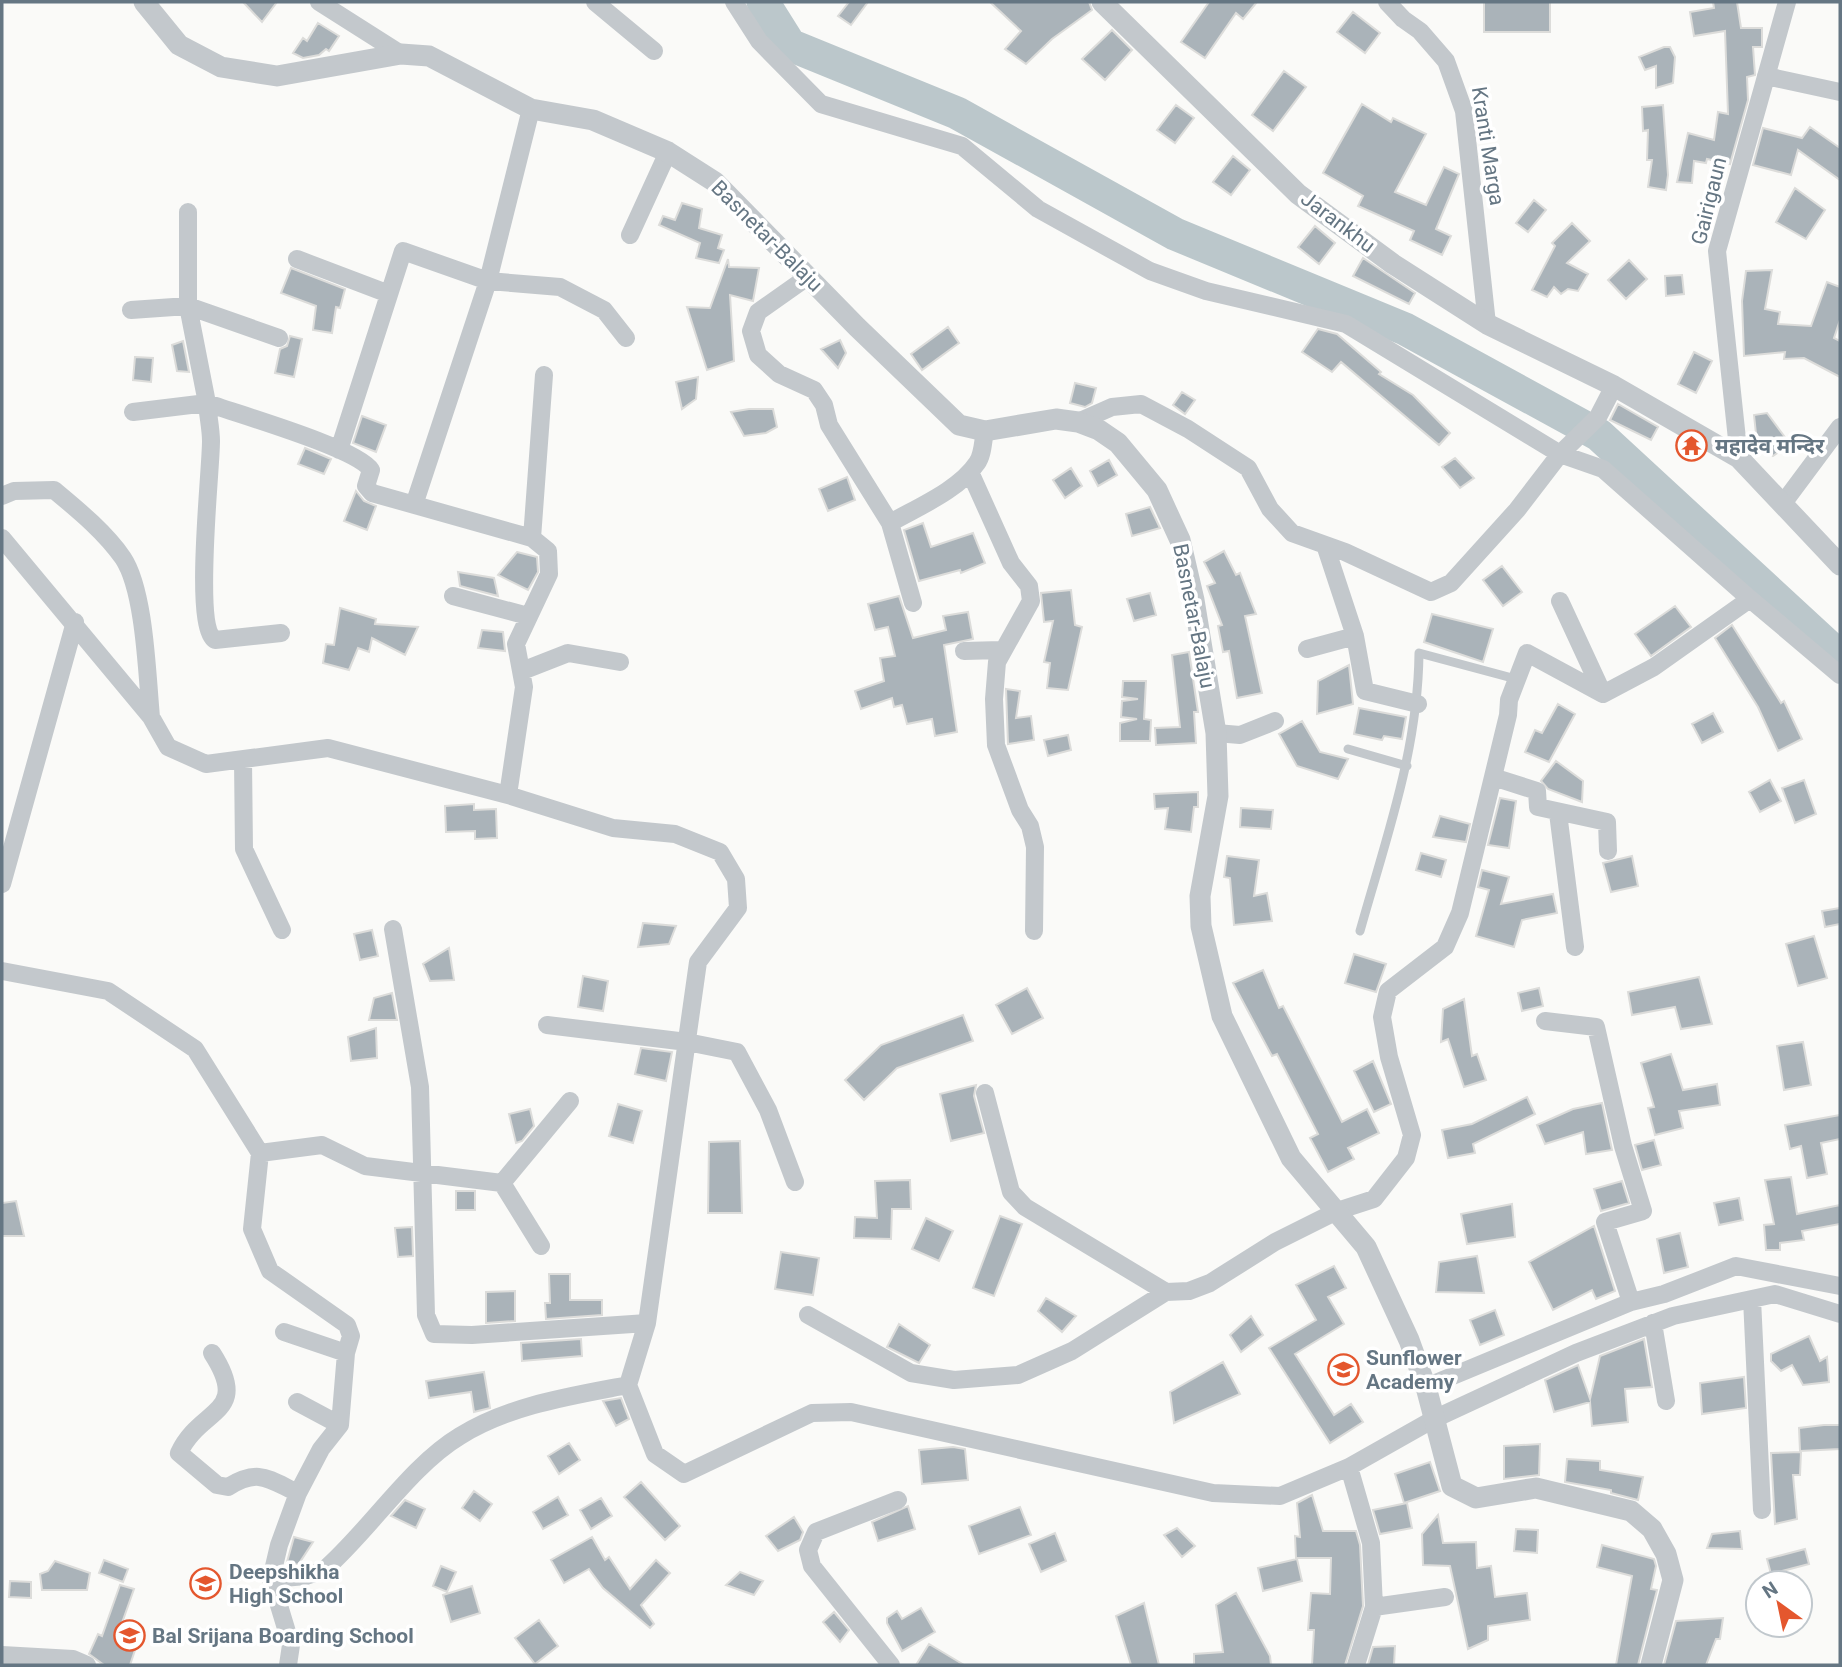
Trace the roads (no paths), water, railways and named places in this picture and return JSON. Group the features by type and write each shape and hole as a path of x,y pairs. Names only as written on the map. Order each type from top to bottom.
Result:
{"street":[{"name":"Basnetar-Balaju","path":"144,2 179,45 221,67 277,76 401,54 429,56 531,109 593,120 668,152 715,182 948,418 959,425 985,431 1056,419 1078,422 1099,430 1118,443 1157,490 1180,540 1194,600 1216,733 1218,796 1200,896 1201,926 1222,1016 1291,1158 1366,1247 1409,1340 1426,1387 1452,1486 1476,1498 1536,1488 1631,1511 1653,1529 1666,1554 1673,1580 1651,1665"},
{"path":"319,2 401,54"},
{"path":"595,2 654,51"},
{"path":"734,2 759,41 821,104 962,146 1038,209 1150,271 1206,291 1346,324 1560,454 1603,469 1840,675"},
{"name":"Jarankhu","path":"1102,2 1298,194 1394,264 1487,324 1614,386 1740,458 1784,502 1840,565"},
{"name":"Kranti Marga","path":"1387,2 1436,47 1446,61 1458,90 1464,111 1487,324"},
{"name":"Gairigaun","path":"1740,458 1717,251 1787,2"},
{"path":"1766,76 1840,92"},
{"path":"414,505 488,281 531,109"},
{"path":"629,235 668,152"},
{"path":"188,212 188,306 211,439 203,589 208,632 215,640 281,633"},
{"path":"339,450 403,251 488,281 560,287 604,310 625,338"},
{"path":"297,259 389,294"},
{"path":"809,276 758,312 751,331 758,355 779,374 814,390 824,405 829,425 890,523 913,603"},
{"path":"131,310 188,306 279,338"},
{"path":"532,538 544,375"},
{"path":"1078,422 1112,407 1141,404 1188,429 1248,468 1270,509 1292,534 1326,548 1345,552 1431,592 1451,583 1517,509 1560,454 1598,417 1614,386"},
{"path":"133,412 206,403 339,450 368,465 371,470 366,486 372,494 532,538 548,551 549,574 516,643 524,687 508,795"},
{"path":"1784,502 1840,427"},
{"path":"890,523 948,489 970,472 979,461 985,431"},
{"path":"970,472 1011,563 1029,586 1031,601 1016,632 1001,650 997,662 994,699 996,745 1020,810 1030,827 1035,847 1034,931"},
{"path":"2,496 14,491 54,489 87,518 124,559 141,612 151,717"},
{"path":"2,538 75,622 151,717 168,747 206,764 328,748 508,795 613,828 675,834 720,852 736,879 738,908 698,962 647,1323 628,1385 656,1454 684,1474 812,1413 851,1412 1213,1493 1280,1496 1349,1467 1434,1419 1576,1353 1672,1316 1775,1294 1840,1314"},
{"path":"1326,548 1355,636 1365,691 1418,704"},
{"path":"453,596 528,616"},
{"path":"1603,694 1654,667 1750,599"},
{"path":"1560,601 1603,694"},
{"path":"2,884 75,622"},
{"path":"1307,649 1355,636"},
{"path":"964,651 1001,650"},
{"path":"522,671 568,653 620,662"},
{"path":"808,1315 911,1373 954,1380 1018,1375 1072,1351 1167,1292 1189,1291 1210,1283 1275,1242 1337,1211 1374,1199 1406,1158 1412,1135 1389,1057 1382,1017 1388,991 1445,947 1460,913 1516,679 1527,653 1603,694"},
{"path":"1216,733 1240,735 1276,721"},
{"path":"243,760 244,849 282,930"},
{"path":"1493,777 1537,791 1538,807 1607,822 1608,851"},
{"path":"1558,813 1575,947"},
{"path":"393,929 420,1087 425,1172 426,1315 434,1334 472,1335 647,1323"},
{"path":"2,971 108,991 195,1049 260,1153 252,1228 270,1271 347,1325 351,1336 346,1353 340,1425 321,1449 298,1493 279,1545 271,1578 291,1646 288,1665"},
{"path":"1545,1021 1596,1027 1623,1146 1643,1211 1605,1222 1631,1302"},
{"path":"547,1025 687,1042 737,1052 768,1110 795,1182"},
{"path":"985,1093 1012,1192 1025,1207 1167,1292"},
{"path":"502,1183 570,1101"},
{"path":"260,1153 322,1145 365,1166 502,1183"},
{"path":"502,1183 541,1246"},
{"path":"1426,1387 1631,1302 1664,1294 1736,1266 1840,1286"},
{"path":"1664,1294 1672,1316"},
{"path":"1752,1299 1762,1510"},
{"path":"1653,1323 1665,1401"},
{"path":"284,1332 346,1353"},
{"path":"212,1353 228,1388 226,1402 184,1443 179,1453 217,1485 229,1488 244,1477 259,1474 298,1493"},
{"path":"271,1578 306,1576 324,1570 415,1474 459,1436 498,1418 549,1401 628,1385"},
{"path":"297,1402 340,1425"},
{"path":"1349,1467 1371,1543 1374,1607 1356,1665"},
{"path":"891,1665 812,1566 808,1550 816,1532 898,1500"},
{"path":"1374,1607 1445,1597"},
{"path":"2,1655 73,1660 87,1665"}],"lane":[{"path":"1360,931 1407,766 1418,704 1419,653 1516,679"},
{"path":"1348,749 1407,766"}],"waterway":[{"path":"763,2 790,45 957,113 1175,234 1405,329 1599,435 1840,657"}],"place":[{"name":"महादेव मन्दिर","path":"1692,446"},
{"name":"Sunflower Academy","path":"1343,1370"},
{"name":"Deepshikha High School","path":"206,1584"},
{"name":"Bal Srijana Boarding School","path":"129,1636"}]}
